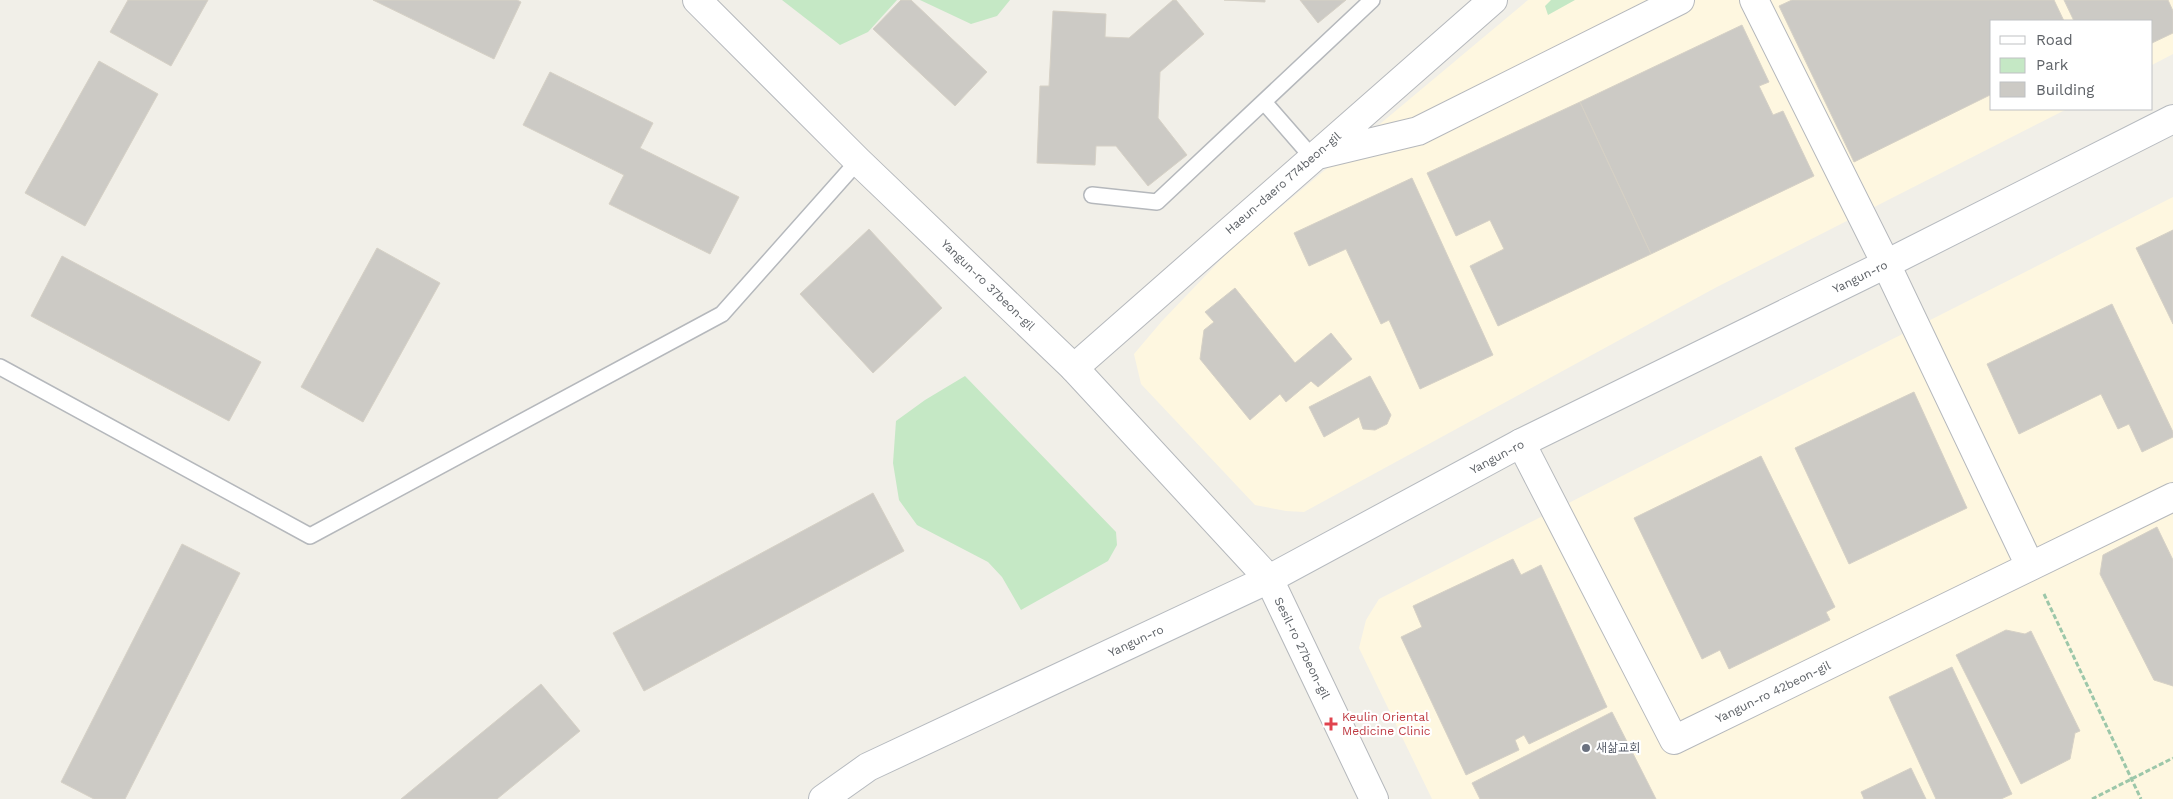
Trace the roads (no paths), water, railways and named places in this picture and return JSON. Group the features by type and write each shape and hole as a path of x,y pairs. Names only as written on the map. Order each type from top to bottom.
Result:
{"street":[{"name":"Yangun-ro 37beon-gil","path":"697,0 858,161 1074,368 1269,579"},
{"name":"Haeun-daero 774beon-gil","path":"1074,368 1493,0"},
{"path":"1312,157 1418,131 1680,0"},
{"path":"1754,0 1886,264 2030,566"},
{"name":"Yangun-ro","path":"823,799 868,767 1269,579 1521,444 1886,264 2173,119"},
{"name":"Yangun-ro 42beon-gil","path":"1521,444 1674,740 2173,497"},
{"name":"Sesil-ro 27beon-gil","path":"1269,579 1374,799"}],"lane":[{"path":"1092,195 1157,202 1372,0"},
{"path":"1264,102 1312,157"},
{"path":"0,367 310,536 722,314 858,161"}],"place":[{"name":"Keulin Oriental Medicine Clinic","path":"1331,724"},
{"name":"새삶교회","path":"1586,748"}]}
